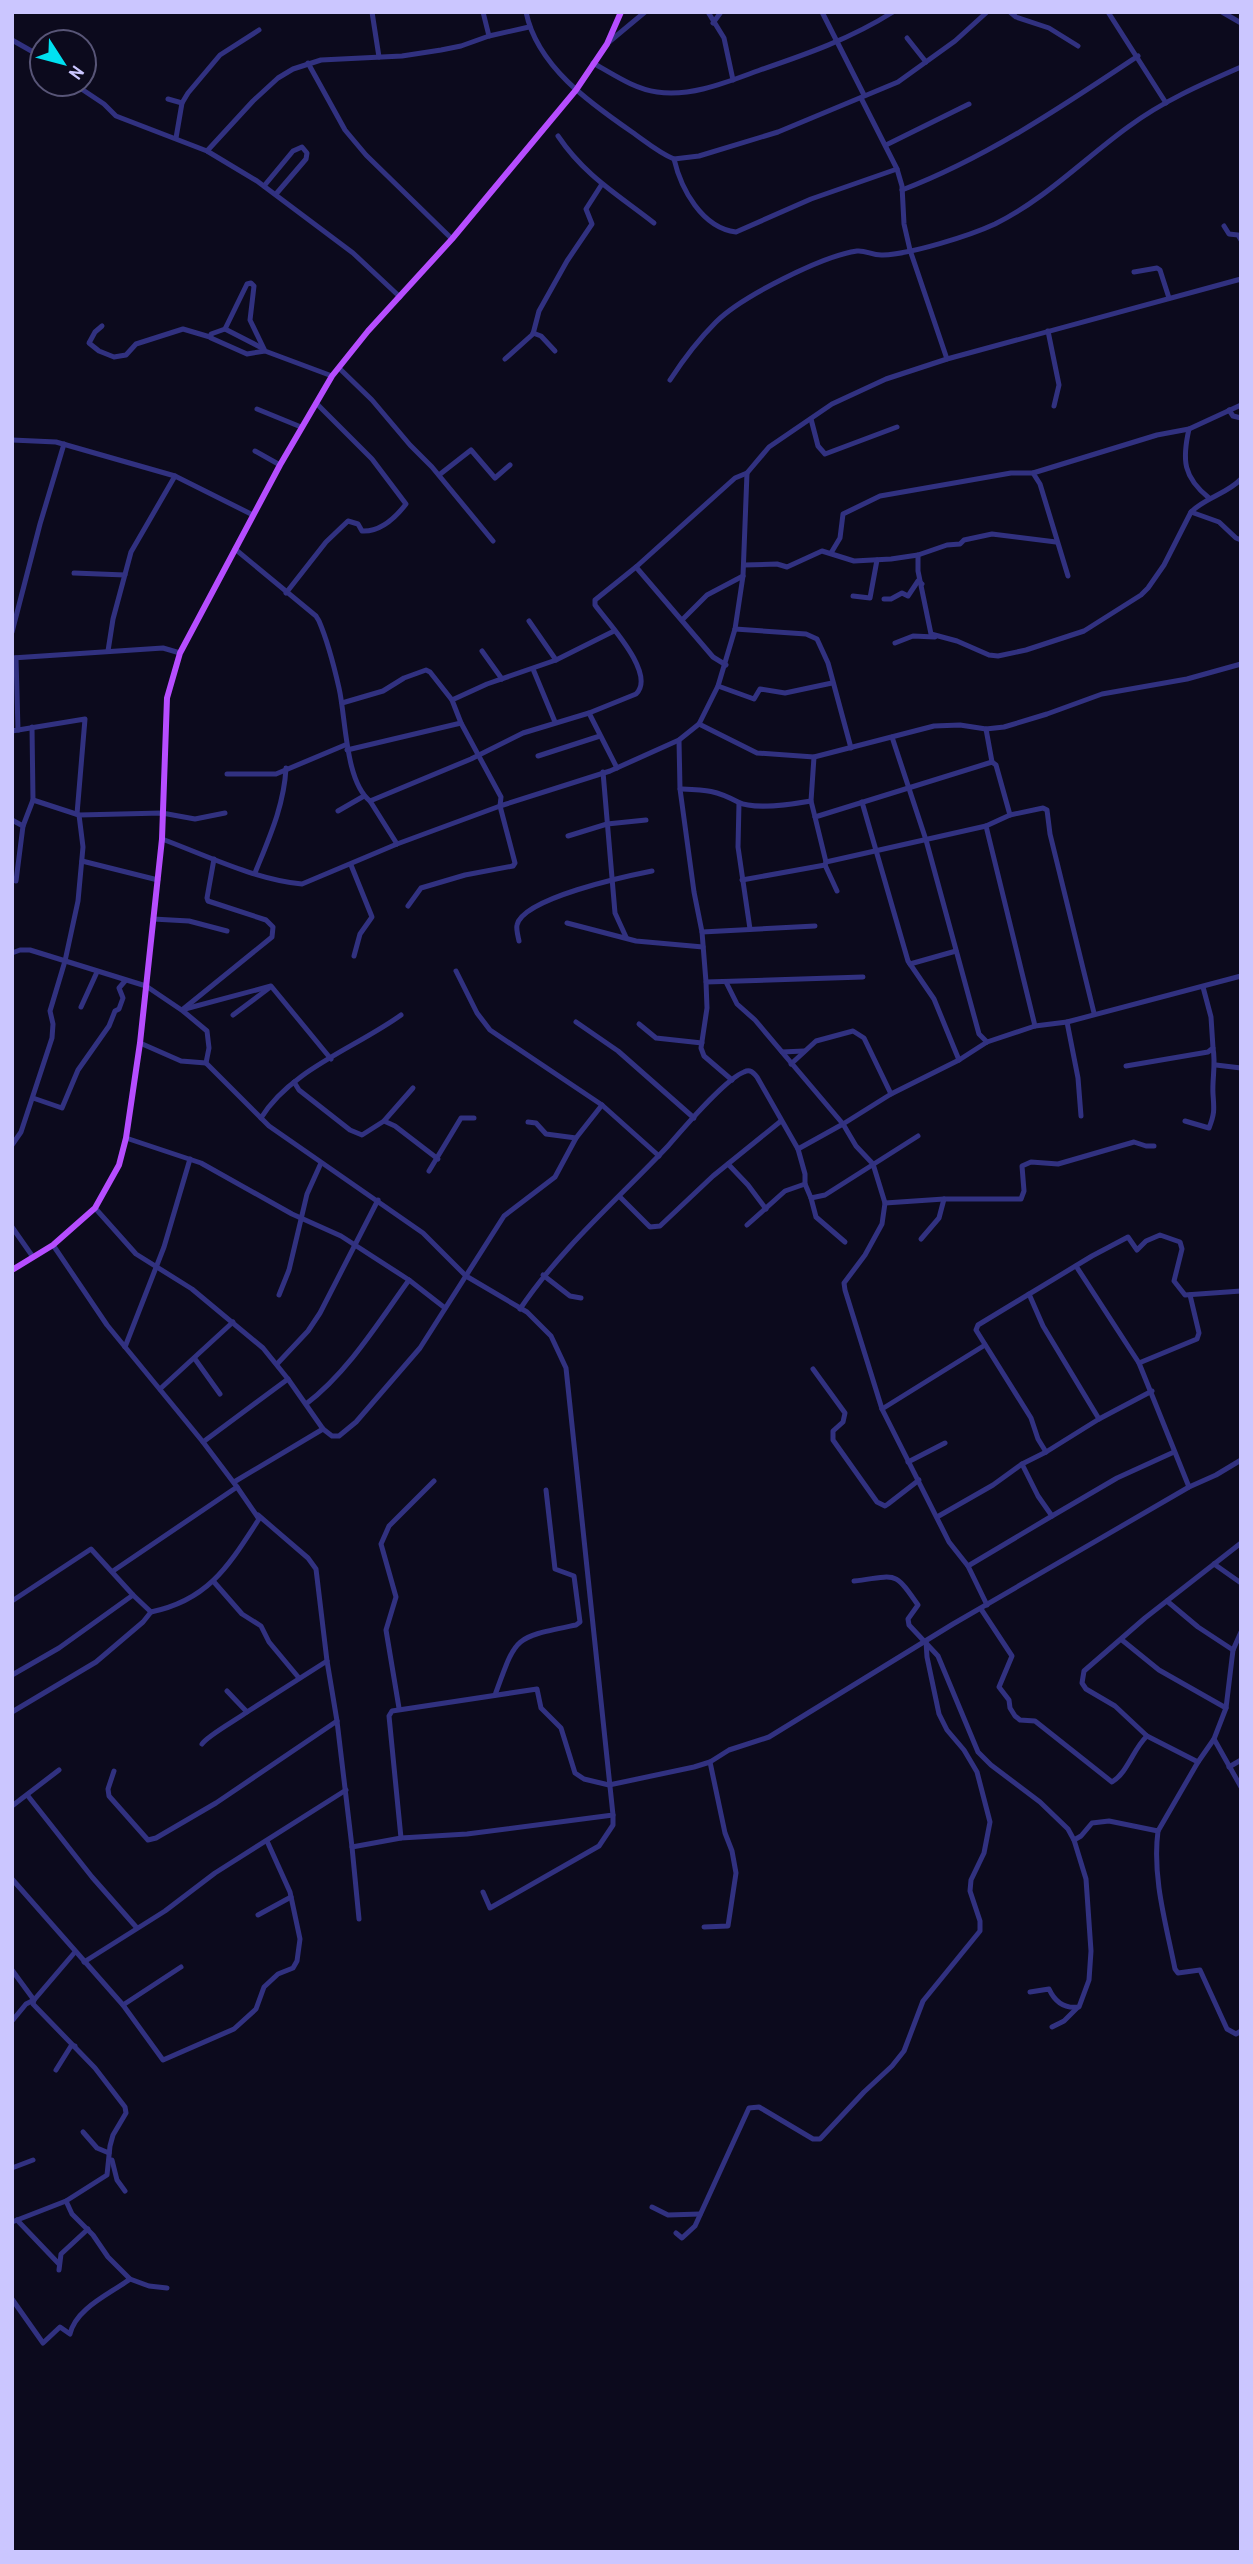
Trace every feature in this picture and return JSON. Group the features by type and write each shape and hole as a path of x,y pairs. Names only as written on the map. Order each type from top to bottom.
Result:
{"main road":[{"path":"12,1270 53,1245 95,1208 118,1165 126,1138 140,1043 162,839 167,698 180,653 280,465 332,376 452,239 576,90 607,44 621,12"}],"street":[{"path":"372,12 379,57"},
{"path":"483,12 489,36"},
{"path":"526,12 529,27 550,61 576,90 603,112 674,159 691,202 716,224 732,232 897,169"},
{"path":"607,44 645,12"},
{"path":"708,12 724,38 733,80"},
{"path":"713,23 721,12"},
{"path":"822,12 897,169 910,250 947,359"},
{"path":"593,63 638,87 655,92 681,93 733,80 839,43 893,12"},
{"path":"674,159 699,156 778,132 898,82 956,41 987,12"},
{"path":"1010,12 1016,17 1049,28 1078,47"},
{"path":"1108,12 1166,103"},
{"path":"1222,12 1241,23"},
{"path":"206,150 278,78 308,63 441,50 529,27"},
{"path":"176,138 182,103 220,55 259,30"},
{"path":"906,38 926,62"},
{"path":"12,40 28,49"},
{"path":"902,190 938,176 1006,139 1138,56"},
{"path":"308,63 345,130 366,155 452,239"},
{"path":"670,380 682,361 714,323 754,294 838,255 860,250 885,255 910,250 962,237 997,223 1034,200 1124,130 1166,103 1241,67"},
{"path":"95,98 116,116 206,150 276,194 353,253 400,297"},
{"path":"168,99 182,103"},
{"path":"886,145 969,104"},
{"path":"558,136 571,155 602,184 654,222"},
{"path":"264,187 293,151 302,147 307,156 276,194"},
{"path":"505,359 533,333 539,311 567,261 592,224 586,209 602,184"},
{"path":"1223,226 1229,234 1238,235 1241,240"},
{"path":"1134,272 1157,268 1160,270 1169,298"},
{"path":"370,801 479,755 523,733 589,713 641,690 641,670 637,661 594,602 735,478 747,473 769,447 832,404 860,389 947,359 1241,279"},
{"path":"210,337 225,329 247,285 251,283 254,286 250,320 263,350"},
{"path":"102,326 89,343 114,357 126,355 136,344 183,329 210,337 248,354 263,350"},
{"path":"225,329 263,350 332,376"},
{"path":"1048,331 1059,385 1054,406"},
{"path":"533,333 541,336 555,351"},
{"path":"339,368 372,400 494,541"},
{"path":"286,593 326,542 348,521 358,524 362,531 374,530 407,504 372,459 316,402"},
{"path":"831,554 840,538 843,514 880,496 995,476 1033,473 1157,435 1189,429 1241,404"},
{"path":"257,409 301,427"},
{"path":"1229,410 1233,416 1241,418"},
{"path":"811,419 818,446 825,454 897,427"},
{"path":"1189,429 1184,455 1188,473 1194,486 1209,498"},
{"path":"12,440 64,444 175,476 253,515"},
{"path":"12,632 64,444"},
{"path":"439,475 471,450 495,478 510,465"},
{"path":"255,451 280,465"},
{"path":"162,839 255,873 302,884 397,844 500,806 617,768 679,740 699,724 718,686 735,629 744,565 747,473"},
{"path":"1033,473 1040,484 1068,576"},
{"path":"108,651 113,619 131,552 175,476"},
{"path":"918,555 918,571 931,634 957,641 989,655 999,656 1026,650 1084,631 1141,595 1167,560 1191,512 1241,479"},
{"path":"1191,512 1219,522 1241,540"},
{"path":"744,565 777,564 787,567 818,552 854,561 877,561 918,555 992,534 1056,542"},
{"path":"235,549 319,621 342,703 346,747 364,796 370,801 397,844"},
{"path":"853,596 870,598 877,561"},
{"path":"636,567 713,657 726,664"},
{"path":"74,573 125,575"},
{"path":"682,620 707,595 743,576"},
{"path":"884,599 891,599 902,593 908,596 918,581 922,584"},
{"path":"529,621 556,660"},
{"path":"735,629 806,634 817,639 828,663 851,748"},
{"path":"452,700 556,660 614,631"},
{"path":"895,643 913,636 939,637"},
{"path":"12,1145 21,1132 52,1038 50,1011 65,961 78,901 83,848 78,815 85,719 15,730 13,657 163,648 180,653"},
{"path":"482,651 502,679"},
{"path":"699,724 757,752 814,757 947,725 986,729 1028,720 1101,694 1187,679 1241,664"},
{"path":"533,668 555,722"},
{"path":"342,703 383,691 404,678 426,670 430,672 452,700 461,723 501,797 500,806 514,865 421,888 408,906"},
{"path":"718,686 754,699 760,689 785,692 832,683"},
{"path":"589,713 617,768"},
{"path":"227,774 276,774 346,747 461,723"},
{"path":"16,881 23,826 33,800 32,727"},
{"path":"986,729 992,762 996,765 1010,815"},
{"path":"538,756 600,736"},
{"path":"892,737 926,840 979,1034 987,1042"},
{"path":"679,740 680,789 702,932 706,982 707,1008 702,1042 704,1056 732,1080"},
{"path":"814,757 811,801 825,864 837,891"},
{"path":"815,817 992,762"},
{"path":"255,873 276,822 286,768"},
{"path":"603,772 615,913 626,937"},
{"path":"680,789 710,790 739,803 776,806 811,801"},
{"path":"338,811 364,796"},
{"path":"33,800 78,815 162,813 195,819 225,813"},
{"path":"862,802 901,942 910,964 934,999 959,1060"},
{"path":"739,803 738,847 750,929"},
{"path":"742,880 878,852 986,826 1010,815 1043,808 1047,810 1053,847 1094,1013"},
{"path":"12,820 23,826"},
{"path":"568,836 607,824 646,820"},
{"path":"986,826 1035,1026"},
{"path":"183,1011 274,933 273,927 266,920 208,901 214,859"},
{"path":"82,861 158,880"},
{"path":"351,865 372,917 360,934 354,956"},
{"path":"519,941 516,925 525,914 564,894 611,879 652,870"},
{"path":"153,919 189,920 228,931"},
{"path":"567,923 636,941 703,947"},
{"path":"702,932 815,926"},
{"path":"12,953 30,950 146,986 207,1031 209,1048 206,1063"},
{"path":"910,964 956,951"},
{"path":"456,971 477,1013 490,1030 602,1105 659,1156"},
{"path":"81,1007 97,972"},
{"path":"798,1149 987,1042 1035,1026 1067,1023 1094,1013 1241,976"},
{"path":"706,982 863,977"},
{"path":"33,1098 62,1108 78,1070 109,1026 115,1011 119,1009 123,998 118,988 125,981"},
{"path":"726,982 737,1004 755,1020 873,1164 885,1203 878,1234 844,1283 882,1409 950,1544 968,1566 987,1605"},
{"path":"183,1011 271,986"},
{"path":"233,1015 271,986"},
{"path":"271,986 331,1059"},
{"path":"1185,1121 1209,1128 1216,1107 1213,1094 1216,1065 1211,1017 1203,987"},
{"path":"261,1118 276,1097 294,1082 401,1015"},
{"path":"576,1022 618,1051 694,1118"},
{"path":"1067,1023 1078,1078 1081,1116"},
{"path":"639,1024 659,1039 702,1042"},
{"path":"791,1064 810,1044 853,1031 866,1043 891,1094"},
{"path":"140,1043 181,1061 206,1063 269,1126 422,1233 466,1276 520,1308 551,1336 566,1368 613,1825 599,1846 490,1908 483,1892"},
{"path":"1126,1066 1208,1052 1213,1048"},
{"path":"782,1052 804,1051"},
{"path":"1216,1065 1241,1068"},
{"path":"520,1308 543,1275 694,1118 732,1080 746,1070 754,1073 798,1149 805,1184 816,1217 845,1242"},
{"path":"294,1082 299,1090 356,1134 362,1135 384,1121 413,1088"},
{"path":"95,1208 127,1246 156,1268 192,1289 263,1349 277,1364 323,1429 332,1436 339,1436 356,1422 420,1348 504,1216 555,1177 576,1138 602,1105"},
{"path":"429,1171 461,1118 474,1118"},
{"path":"384,1121 396,1126 438,1159"},
{"path":"620,1197 650,1227 656,1227 780,1121"},
{"path":"528,1122 536,1124 546,1134 576,1138"},
{"path":"811,1198 824,1195 918,1136"},
{"path":"126,1138 215,1170 292,1214 341,1236 409,1280 445,1308"},
{"path":"885,1203 944,1199 1021,1199 1024,1191 1022,1166 1031,1162 1058,1164 1134,1142 1154,1146"},
{"path":"125,1347 156,1268 190,1159"},
{"path":"279,1295 289,1270 307,1194 321,1163"},
{"path":"728,1164 766,1209"},
{"path":"747,1225 785,1191 805,1184"},
{"path":"921,1240 939,1218 944,1199"},
{"path":"277,1364 308,1331 320,1313 378,1200"},
{"path":"12,1227 33,1257"},
{"path":"1046,1452 1040,1444 1031,1418 976,1330 978,1325 1125,1238 1129,1238 1137,1250 1146,1241 1160,1235 1182,1244 1174,1281 1182,1292 1190,1295 1241,1291"},
{"path":"53,1245 107,1325 203,1442 258,1515 309,1558 316,1569 327,1661 338,1721 359,1919"},
{"path":"1076,1265 1139,1363 1189,1487"},
{"path":"543,1275 570,1296 581,1298"},
{"path":"306,1404 324,1390 344,1367 409,1280"},
{"path":"1029,1294 1043,1326 1099,1419"},
{"path":"1139,1363 1199,1336 1190,1295"},
{"path":"160,1389 233,1322"},
{"path":"882,1409 985,1345"},
{"path":"195,1359 220,1394"},
{"path":"813,1369 845,1413 843,1422 833,1431 833,1440 877,1502 885,1506 919,1480"},
{"path":"203,1442 288,1379"},
{"path":"937,1517 993,1485 1022,1464 1152,1391"},
{"path":"113,1571 236,1484 323,1429"},
{"path":"908,1462 945,1443"},
{"path":"968,1566 1117,1478 1174,1451"},
{"path":"401,1838 389,1716 392,1711 537,1689 541,1708 561,1728 575,1773 584,1779 609,1785 709,1762 729,1750 769,1737 926,1640 1189,1487 1241,1460"},
{"path":"1022,1464 1038,1496 1052,1516"},
{"path":"399,1708 386,1630 396,1597 381,1544 388,1526 434,1481"},
{"path":"495,1695 510,1653 519,1642 532,1634 580,1622 574,1576 555,1569 546,1490"},
{"path":"12,1712 96,1662 151,1612 182,1601 214,1582 233,1559 259,1519 258,1515"},
{"path":"1198,1762 1147,1736 1115,1706 1086,1689 1082,1683 1084,1671 1241,1543"},
{"path":"12,1601 92,1549 151,1612"},
{"path":"1214,1564 1241,1583"},
{"path":"854,1581 891,1577 900,1580 918,1605 908,1619 909,1625 926,1640 938,1656 978,1752 990,1765 1040,1802 1068,1829 1073,1840 1086,1879 1091,1951 1088,1980 1079,2007 1052,2028"},
{"path":"214,1582 242,1614 261,1626 269,1642 299,1678"},
{"path":"12,1675 60,1648 133,1595"},
{"path":"1167,1601 1198,1627 1233,1650"},
{"path":"981,1609 1012,1656 999,1687 1018,1718 1035,1721 1112,1782 1118,1778 1139,1743 1147,1736"},
{"path":"1241,1632 1233,1650 1226,1708 1214,1739 1158,1831 1156,1844 1160,1891 1175,1969 1178,1973 1200,1970 1227,2029 1236,2034 1241,2031"},
{"path":"676,2233 682,2238 695,2226 749,2108 759,2107 813,2139 820,2139 904,2051 923,2001 980,1931 978,1911 970,1891 971,1880 984,1853 990,1822 977,1772 964,1750 947,1731 939,1714 926,1640"},
{"path":"1122,1640 1159,1670 1226,1708"},
{"path":"202,1744 209,1735 220,1731 327,1661"},
{"path":"227,1691 247,1712"},
{"path":"114,1771 108,1789 109,1796 148,1840 216,1803 338,1721"},
{"path":"1214,1739 1241,1787"},
{"path":"1229,1767 1241,1760"},
{"path":"704,1927 728,1926 737,1873 709,1762"},
{"path":"12,1806 60,1770"},
{"path":"83,1962 165,1911 215,1873 346,1790"},
{"path":"28,1796 92,1877 137,1928"},
{"path":"352,1847 401,1838 467,1834 613,1815"},
{"path":"1073,1840 1092,1823 1109,1821 1158,1831"},
{"path":"12,1879 123,2005 163,2060 233,2029 256,2009 264,1987 278,1974 293,1968 297,1961 300,1939 291,1897 267,1841"},
{"path":"258,1915 291,1897"},
{"path":"12,2021 75,1952"},
{"path":"123,2005 181,1966"},
{"path":"12,1970 36,2006 75,2046 125,2107 126,2113 113,2135 107,2175 66,2201 15,2221 59,2267 65,2250 88,2230"},
{"path":"1030,1992 1049,1989 1056,2001 1068,2008 1079,2007"},
{"path":"56,2070 71,2046 75,2046"},
{"path":"83,2132 112,2160 117,2180 125,2191"},
{"path":"12,2168 33,2160"},
{"path":"66,2201 72,2214 88,2230 107,2257 130,2279 149,2286 167,2288"},
{"path":"652,2207 668,2215 700,2214"},
{"path":"12,2299 43,2343 60,2328 70,2334 76,2319 107,2293 130,2279"}]}
